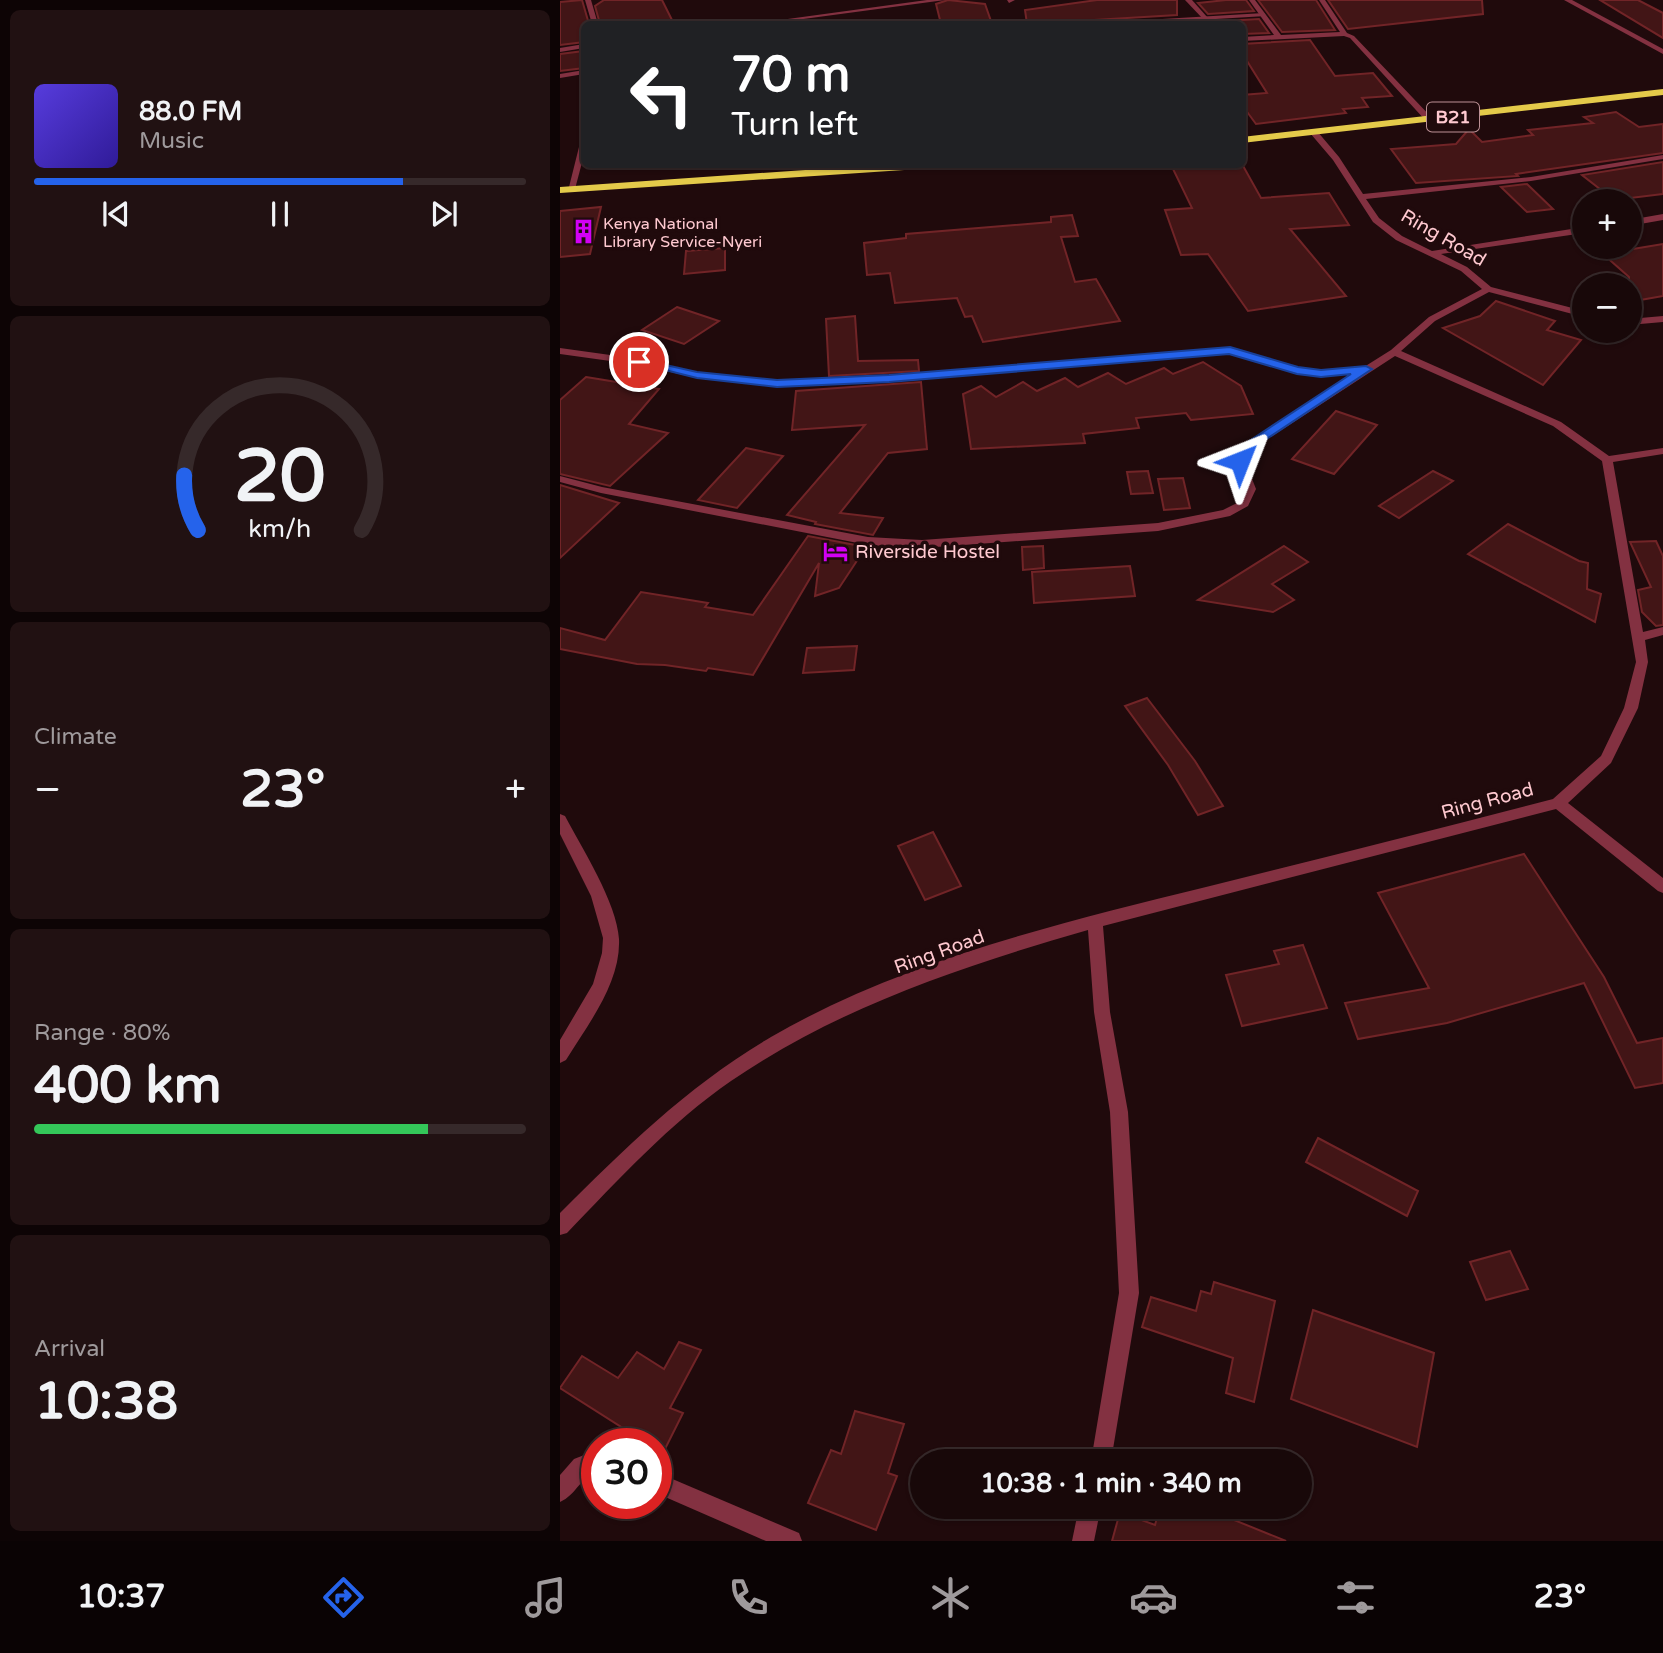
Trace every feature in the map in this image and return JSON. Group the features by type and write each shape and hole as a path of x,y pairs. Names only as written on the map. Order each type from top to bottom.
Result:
{"highway":[{"name":"B21","path":"1246,140 1663,92"},
{"path":"566,189 888,168"}],"street":[{"path":"588,0 594,21"},
{"path":"778,21 942,0"},
{"path":"1188,0 1206,19"},
{"path":"1252,0 1279,37"},
{"path":"1322,0 1345,34"},
{"path":"1567,0 1663,52"},
{"path":"1246,39 1345,34 1352,37 1429,119"},
{"path":"560,50 581,46"},
{"path":"560,76 581,72"},
{"name":"Ring Road","path":"560,479 868,541 934,544 1158,527 1226,513 1244,504 1250,489 1240,461 1241,452 1394,352 1432,319 1488,289 1464,269 1399,237 1376,220 1336,159 1314,133"},
{"path":"566,189 581,151"},
{"path":"1360,197 1531,179 1663,157"},
{"path":"1642,221 1663,217"},
{"path":"1433,253 1572,232"},
{"path":"1488,289 1572,311"},
{"path":"1642,321 1663,320"},
{"path":"560,351 639,362 697,375 777,383 889,379 1230,351 1297,371 1321,373 1366,369"},
{"path":"1394,352 1557,424 1607,460 1663,452"},
{"name":"Ring Road","path":"560,1226 650,1137 724,1076 802,1030 947,968 1095,921 1558,803 1606,759 1626,718 1642,662 1607,460"},
{"path":"1637,638 1663,631"},
{"path":"1558,803 1663,887"},
{"path":"560,820 593,884 611,937 603,977 560,1055"},
{"path":"1095,921 1102,1012 1119,1112 1129,1293 1103,1449"},
{"path":"560,1492 581,1466"},
{"path":"672,1489 791,1541"},
{"path":"1083,1541 1088,1519"}],"lane":[{"path":"1168,21 1264,15"}],"building":[{"path":"582,0 588,21 581,21 581,42 560,45 560,2"},
{"path":"604,0 662,0 672,21 599,21 595,6"},
{"path":"948,0 985,4 991,21 940,21 936,4"},
{"path":"1097,0 1177,0 1177,15 1027,21 1025,10"},
{"path":"1246,0 1254,11 1208,14 1198,3"},
{"path":"1258,0 1316,0 1335,30 1282,32"},
{"path":"1328,0 1482,0 1483,14 1348,29"},
{"path":"1600,0 1638,0 1663,13 1663,38"},
{"path":"1259,19 1269,33 1246,34 1246,21 1224,21"},
{"path":"1310,40 1335,76 1373,73 1392,96 1362,98 1368,107 1343,109 1346,113 1256,124 1246,110 1246,95 1267,93 1246,59 1246,44"},
{"path":"581,51 581,68 560,71 560,54"},
{"path":"1616,112 1639,127 1663,124 1663,153 1516,174 1518,176 1416,183 1391,149 1456,144 1469,129 1482,142 1533,135 1528,130 1593,123 1584,117"},
{"path":"1663,162 1663,194 1642,197 1642,189 1600,189 1582,175"},
{"path":"1244,168 1261,198 1329,193 1349,225 1290,229 1346,296 1248,311 1208,254 1181,255 1165,210 1192,208 1173,169"},
{"path":"1527,184 1553,209 1527,212 1501,187"},
{"name":"Kenya National Library Service-Nyeri","path":"601,207 590,254 560,257 560,211"},
{"path":"1072,215 1078,236 1061,237 1075,282 1096,279 1120,321 983,342 972,316 965,317 957,298 895,303 890,273 867,275 864,243 906,238 906,234 1051,222 1051,217"},
{"path":"1663,244 1663,296 1642,300 1642,273 1624,273 1609,259 1642,259 1642,248"},
{"path":"725,248 725,270 684,274 686,251"},
{"path":"1496,301 1555,321 1547,330 1572,337 1572,343 1578,343 1543,385 1443,328 1480,316"},
{"path":"677,307 719,321 684,344 642,330"},
{"path":"855,316 858,361 918,360 919,371 829,376 826,319"},
{"path":"1203,362 1241,386 1253,414 1191,420 1186,413 1136,418 1139,428 1083,434 1085,443 971,449 963,394 981,386 996,397 1023,382 1037,391 1065,378 1078,387 1108,373 1126,384 1164,368 1173,374"},
{"path":"586,377 659,389 629,424 668,433 610,486 560,474 560,400"},
{"path":"921,382 927,449 888,453 840,513 883,518 873,535 815,524 816,522 787,515 865,425 792,430 796,391"},
{"path":"1336,411 1377,425 1334,474 1292,459"},
{"path":"746,448 783,456 737,508 698,500"},
{"path":"1148,471 1153,493 1131,494 1127,472"},
{"path":"1433,471 1453,481 1399,518 1379,506"},
{"path":"1183,478 1190,508 1164,510 1158,479"},
{"path":"560,485 619,503 560,558"},
{"path":"1508,524 1579,561 1588,563 1587,589 1601,594 1595,622 1468,554"},
{"path":"808,536 866,547 839,588 815,596 819,563 753,675 708,668 706,671 637,664 560,649 560,628 605,640 641,592 708,603 705,607 753,615"},
{"path":"1656,541 1663,556 1663,625 1656,626 1642,612 1638,590 1651,587 1630,542"},
{"path":"1043,546 1044,568 1023,570 1022,547"},
{"path":"1284,546 1308,562 1272,584 1294,600 1273,612 1198,600"},
{"path":"1130,566 1135,596 1034,603 1032,572"},
{"path":"857,646 854,670 803,673 807,648"},
{"path":"1147,698 1195,761 1223,806 1198,815 1168,765 1125,706"},
{"path":"933,832 961,886 925,900 898,846"},
{"path":"1524,854 1604,977 1637,1043 1663,1038 1663,1083 1635,1088 1584,983 1447,1023 1358,1039 1345,1003 1429,988 1378,893"},
{"path":"1303,945 1327,1008 1242,1026 1226,975 1279,964 1274,951"},
{"path":"1318,1138 1418,1191 1407,1216 1306,1162"},
{"path":"1510,1251 1528,1289 1486,1300 1470,1262"},
{"path":"1214,1282 1275,1301 1254,1402 1226,1393 1233,1358 1142,1327 1151,1297 1196,1311 1201,1291 1211,1294"},
{"path":"1313,1310 1434,1353 1417,1447 1291,1399"},
{"path":"679,1342 701,1350 670,1408 683,1413 672,1435 672,1428 623,1428 560,1388 582,1356 618,1378 637,1352 664,1369"},
{"path":"855,1411 904,1424 888,1473 897,1476 876,1530 808,1503 831,1450 841,1454"},
{"path":"1118,1519 1139,1519 1155,1525 1157,1519 1232,1519 1286,1541 1112,1541"}],"place":[{"name":"Kenya National Library Service-Nyeri","path":"583,232"},
{"name":"Riverside Hostel","path":"835,551"}],"route":[{"path":"639,362 697,375 777,383 889,379 1230,351 1251,355 1297,371 1321,373 1366,369 1249,446 1241,452 1240,461"}]}
